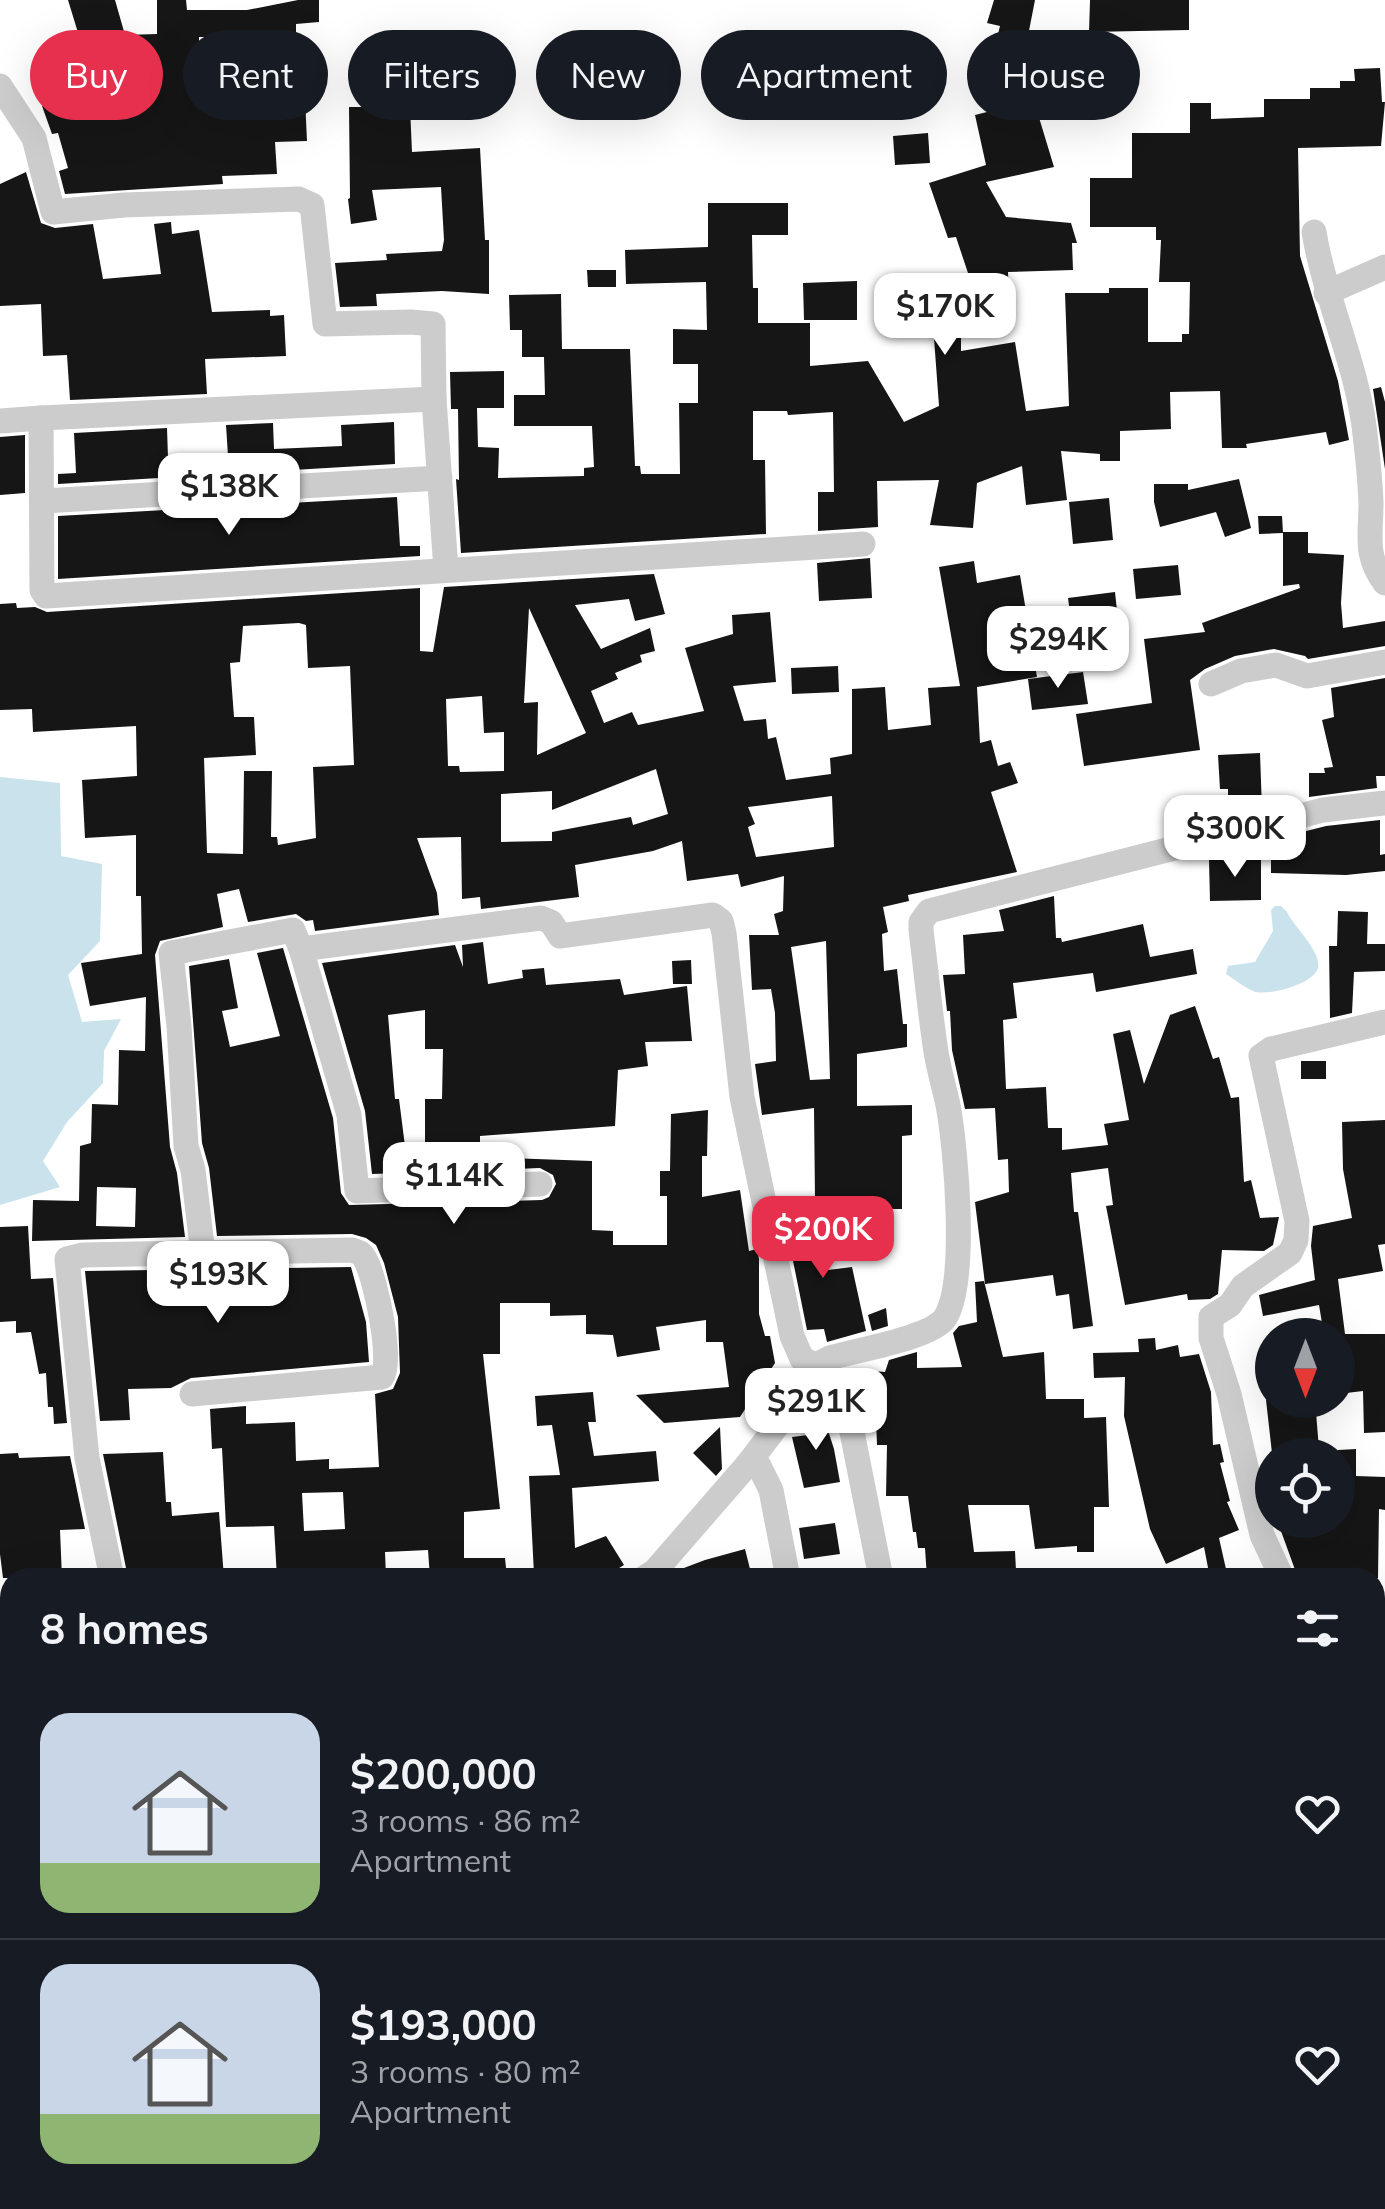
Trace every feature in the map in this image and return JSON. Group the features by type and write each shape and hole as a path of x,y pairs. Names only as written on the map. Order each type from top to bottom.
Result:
{"street":[{"path":"0,86 34,138 53,212 124,205 300,199 312,205 325,324 433,324 446,570"},
{"path":"1314,232 1326,293 1375,431 1367,540 1385,583"},
{"path":"1326,293 1385,267"},
{"path":"0,421 434,399"},
{"path":"41,418 42,590 46,596 863,544"},
{"path":"43,501 440,478"},
{"path":"1211,684 1241,670 1276,665 1308,676 1385,662"},
{"path":"658,1568 748,1464 790,1410 816,1365 931,1331 944,1318 952,1301 959,1261 955,1185 949,1108 936,1056 920,922 929,911 1323,810 1385,803"},
{"path":"302,949 541,918 551,922 560,936 713,915 722,920 742,1097 792,1336 802,1358 816,1365 838,1387 852,1432 879,1568"},
{"path":"204,1254 194,1170 186,1146 170,954 293,930 302,949 349,1115 357,1191 540,1184"},
{"path":"1277,1568 1262,1536 1229,1394 1211,1338 1211,1317 1230,1305 1243,1286 1290,1253 1296,1240 1297,1221 1261,1056 1270,1049 1385,1022"},
{"path":"110,1568 87,1458 67,1259 83,1255 352,1250 366,1260 380,1312 386,1374 375,1380 192,1394"},
{"path":"748,1464 759,1466 771,1490 786,1568"}],"water":[{"path":"0,777 60,783 61,856 102,864 100,941 68,975 82,1022 121,1019 104,1051 103,1083 67,1122 43,1161 60,1187 0,1205"},
{"path":"1275,906 1287,912 1307,940 1318,968 1308,979 1289,988 1253,991 1226,974 1228,966 1255,962 1273,931 1271,910"}],"building":[{"path":"68,0 115,0 124,30 77,30"},
{"path":"157,0 186,0 187,10 247,10 319,0 319,22 296,24 296,30 183,30 183,120 306,120 307,141 275,142 277,174 222,176 223,184 65,194 59,171 68,168 58,133 52,134 47,120 163,120 163,30 157,30"},
{"path":"994,0 1035,0 1029,30 999,30 1000,26 987,23"},
{"path":"1090,0 1189,0 1189,30 1089,30"},
{"path":"1380,68 1385,102 1381,146 1298,148 1300,256 1338,381 1349,440 1329,445 1326,432 1246,444 1247,448 1222,448 1220,391 1170,392 1171,429 1120,431 1120,461 1100,461 1100,454 1061,451 1067,500 1026,505 1022,466 977,483 973,528 930,525 939,480 877,481 878,527 818,531 818,492 834,492 833,412 788,415 787,411 753,411 753,460 765,460 766,534 461,553 456,479 459,480 458,409 451,409 450,372 504,371 504,408 477,408 478,447 499,448 498,478 584,476 584,468 594,467 592,426 514,426 514,395 545,395 544,357 522,357 522,330 510,330 509,295 561,294 562,349 630,349 635,466 640,466 641,474 680,474 679,403 698,403 698,364 673,364 673,329 707,330 706,282 626,284 625,250 708,247 708,203 788,203 788,235 752,235 758,323 810,323 810,366 868,361 904,422 939,406 934,338 921,338 920,311 961,310 961,351 1015,342 1026,411 1069,406 1065,293 1148,288 1148,342 1182,342 1182,334 1189,334 1190,282 1159,282 1161,240 1156,240 1156,227 1090,227 1090,178 1132,178 1132,133 1190,133 1190,103 1211,103 1211,119 1264,117 1264,99 1310,99 1310,88 1340,88 1340,81 1355,81 1354,69"},
{"path":"349,120 411,120 412,152 480,148 485,240 489,240 489,294 376,294 377,306 340,307 335,263 387,260 386,254 442,251 444,240 441,187 372,190 377,220 351,224"},
{"path":"976,120 1040,120 1054,167 986,182 1006,217 1071,223 1077,243 1072,243 1073,270 1008,272 1009,296 965,300 964,283 971,282 956,237 948,238 929,183 986,165"},
{"path":"928,133 930,163 895,165 893,136"},
{"path":"26,172 41,223 55,228 93,224 103,279 161,274 154,224 171,222 172,234 199,230 212,312 270,310 270,316 284,315 286,356 205,359 207,394 70,400 67,355 43,356 41,304 0,306 0,184"},
{"path":"587,270 616,270 616,287 588,287"},
{"path":"857,281 857,320 804,320 803,283"},
{"path":"1381,387 1385,402 1385,469 1373,389"},
{"path":"394,422 395,464 58,484 58,474 76,473 74,433 167,428 168,458 228,456 226,425 273,423 274,449 342,446 341,425"},
{"path":"25,435 25,493 0,495 0,437"},
{"path":"1239,479 1251,528 1225,537 1216,512 1160,527 1154,484 1188,484 1188,490"},
{"path":"397,497 400,546 420,546 420,556 58,579 58,516"},
{"path":"1109,498 1113,540 1073,544 1069,502"},
{"path":"1258,516 1282,516 1283,533 1259,534"},
{"path":"1283,532 1308,532 1308,553 1344,555 1343,628 1385,621 1385,646 1308,659 1274,649 1235,656 1190,680 1200,750 1084,766 1076,714 1152,703 1144,639 1205,632 1202,623 1300,588 1299,584 1283,586"},
{"path":"870,558 872,598 819,601 817,563"},
{"path":"974,561 977,583 1020,575 1037,677 977,687 980,743 991,740 998,766 1010,762 1018,783 991,792 1017,872 908,895 909,901 883,907 888,932 882,934 884,971 897,969 907,1047 857,1054 857,1106 912,1105 912,1135 902,1136 902,1209 876,1209 876,1197 815,1198 814,1108 762,1115 755,1064 776,1061 775,1013 771,989 752,990 749,935 779,935 774,914 783,911 784,876 741,887 738,874 687,881 682,841 653,851 575,865 579,897 481,909 480,897 462,899 461,837 417,838 437,893 439,915 315,931 313,920 306,921 296,914 248,922 239,889 217,894 223,927 160,941 155,955 170,1147 185,1237 32,1241 33,1200 79,1201 80,1146 91,1143 92,1104 118,1105 119,1050 145,1051 146,997 90,1006 81,963 142,954 141,896 136,896 136,835 85,838 82,780 137,776 136,726 33,732 32,709 0,710 0,604 16,603 17,608 35,607 47,612 420,588 420,651 433,652 444,587 654,574 665,614 635,621 629,599 575,605 601,649 650,628 655,651 640,655 642,662 615,673 618,679 591,691 604,723 632,712 638,725 704,711 685,648 733,634 732,615 770,612 776,682 733,686 744,721 766,719 768,739 776,737 786,780 831,774 830,758 852,754 852,689 885,687 888,730 931,725 928,688 960,686 939,567","holes":["529,608 586,733 537,755 538,702 524,703","306,625 308,668 350,666 354,765 313,767 316,838 278,845 277,837 271,837 272,771 244,771 243,854 207,853 204,758 256,755 254,717 234,717 230,663 240,662 243,626","482,696 484,733 504,732 504,771 460,772 459,766 448,766 446,699","656,769 668,814 633,825 631,817 552,832 552,841 501,842 501,794 552,791 552,810","832,796 834,847 756,857 748,827 755,824 748,807","826,941 830,1079 810,1080 791,947","97,1187 136,1188 135,1227 96,1226"]},
{"path":"1178,565 1181,595 1136,599 1133,569"},
{"path":"1115,592 1120,639 1074,644 1068,598"},
{"path":"838,666 839,692 792,694 791,668"},
{"path":"1083,672 1088,704 1032,710 1028,679"},
{"path":"1385,678 1385,776 1376,776 1377,788 1309,797 1309,773 1325,773 1324,768 1333,767 1322,720 1334,717 1331,688"},
{"path":"1260,753 1262,809 1228,813 1228,789 1220,789 1218,755"},
{"path":"1380,820 1380,855 1385,854 1385,871 1346,875 1271,873 1271,840 1326,826"},
{"path":"1261,859 1261,900 1210,901 1209,860"},
{"path":"1054,896 1056,938 1062,942 1143,924 1150,957 1193,949 1197,974 1096,992 1093,973 1013,983 1017,1018 1003,1020 1006,1089 1046,1087 1048,1128 1062,1128 1062,1150 1108,1145 1104,1124 1129,1120 1113,1034 1130,1030 1144,1084 1170,1015 1195,1006 1213,1059 1219,1057 1231,1098 1239,1097 1244,1182 1251,1180 1260,1218 1279,1217 1273,1245 1264,1251 1222,1250 1218,1294 1210,1299 1188,1300 1187,1294 1125,1305 1106,1206 1113,1205 1108,1168 1071,1173 1093,1326 1073,1329 1069,1294 1056,1296 1053,1275 985,1284 975,1202 1009,1192 1008,1159 998,1160 995,1108 965,1109 952,1050 943,975 965,974 963,935 1004,931 999,910"},
{"path":"1338,911 1368,912 1367,944 1385,944 1385,971 1354,972 1352,1013 1330,1018 1329,946 1337,946"},
{"path":"483,942 488,984 523,978 522,970 544,968 546,985 620,979 624,995 687,986 692,1041 645,1042 648,1066 618,1070 615,1126 480,1136 480,1157 592,1161 592,1230 613,1231 613,1245 667,1245 667,1196 660,1196 660,1171 670,1171 671,1114 708,1110 702,1197 740,1190 749,1251 757,1249 759,1259 759,1314 765,1336 770,1336 775,1363 740,1417 664,1423 636,1395 729,1387 723,1342 706,1342 706,1320 656,1327 660,1350 617,1357 613,1335 586,1334 586,1315 550,1316 550,1303 500,1303 500,1354 483,1354 500,1509 464,1512 464,1558 505,1558 506,1568 429,1568 428,1550 385,1552 386,1568 276,1568 274,1526 226,1527 222,1448 212,1449 210,1409 246,1406 246,1424 295,1422 296,1461 329,1459 329,1469 379,1467 375,1394 393,1389 400,1373 398,1317 384,1263 376,1245 366,1238 352,1234 217,1236 202,1143 189,966 229,959 238,1008 222,1011 230,1047 280,1036 257,953 283,948 333,1118 341,1193 349,1205 542,1200 549,1197 556,1184 553,1175 540,1168 372,1174 365,1111 322,963 455,945 463,967 462,945","holes":["425,1010 425,1049 443,1049 442,1099 425,1099 425,1153 406,1154 399,1099 395,1099 388,1015","343,1492 345,1529 304,1531 302,1493"]},
{"path":"691,960 692,984 673,984 672,961"},
{"path":"1301,1061 1326,1061 1326,1079 1301,1079"},
{"path":"1385,1120 1385,1244 1378,1245 1383,1271 1338,1279 1343,1318 1321,1318 1319,1305 1263,1316 1259,1295 1315,1280 1313,1226 1352,1218 1343,1169 1342,1122"},
{"path":"824,1207 826,1234 817,1234 820,1271 852,1267 866,1331 827,1342 824,1329 807,1330 789,1241 791,1209"},
{"path":"28,1226 31,1279 53,1278 67,1423 54,1424 53,1407 48,1407 46,1373 39,1374 31,1332 16,1333 16,1321 0,1322 0,1227"},
{"path":"351,1267 366,1322 369,1362 191,1378 171,1388 128,1389 130,1420 100,1421 85,1271"},
{"path":"984,1281 1003,1357 1044,1352 1046,1399 1084,1399 1084,1418 1106,1417 1109,1507 1094,1507 1094,1552 1077,1552 1077,1546 1035,1549 1029,1505 968,1505 974,1552 1015,1551 1016,1568 926,1568 925,1548 918,1548 913,1532 908,1496 886,1496 887,1445 877,1445 874,1371 885,1372 889,1360 917,1352 917,1368 962,1367 953,1333 959,1326 977,1322 975,1282"},
{"path":"886,1308 888,1326 872,1331 868,1315"},
{"path":"1355,1334 1385,1334 1385,1432 1364,1433 1363,1391 1355,1392"},
{"path":"1155,1338 1156,1350 1178,1345 1180,1357 1199,1354 1211,1392 1213,1445 1220,1444 1224,1462 1220,1463 1230,1501 1227,1502 1239,1530 1219,1538 1226,1568 1208,1568 1204,1547 1166,1564 1150,1529 1124,1416 1125,1377 1094,1378 1093,1353 1139,1352 1138,1339"},
{"path":"593,1392 596,1422 588,1422 594,1456 656,1451 659,1481 572,1488 575,1548 606,1536 624,1565 619,1568 534,1568 529,1476 560,1475 552,1425 537,1426 535,1396"},
{"path":"821,1409 840,1482 804,1488 792,1437 808,1435 807,1414"},
{"path":"1268,1418 1316,1418 1318,1438 1270,1438"},
{"path":"720,1427 722,1469 716,1476 693,1453"},
{"path":"1356,1449 1356,1476 1385,1477 1385,1510 1379,1509 1378,1568 1294,1568 1284,1538 1355,1538"},
{"path":"163,1452 166,1502 171,1502 172,1516 219,1512 223,1568 126,1568 103,1454"},
{"path":"18,1453 19,1458 70,1456 85,1529 60,1530 62,1568 2,1568 0,1454"},
{"path":"835,1523 840,1554 804,1559 799,1528"},
{"path":"745,1549 750,1568 684,1568"}]}
